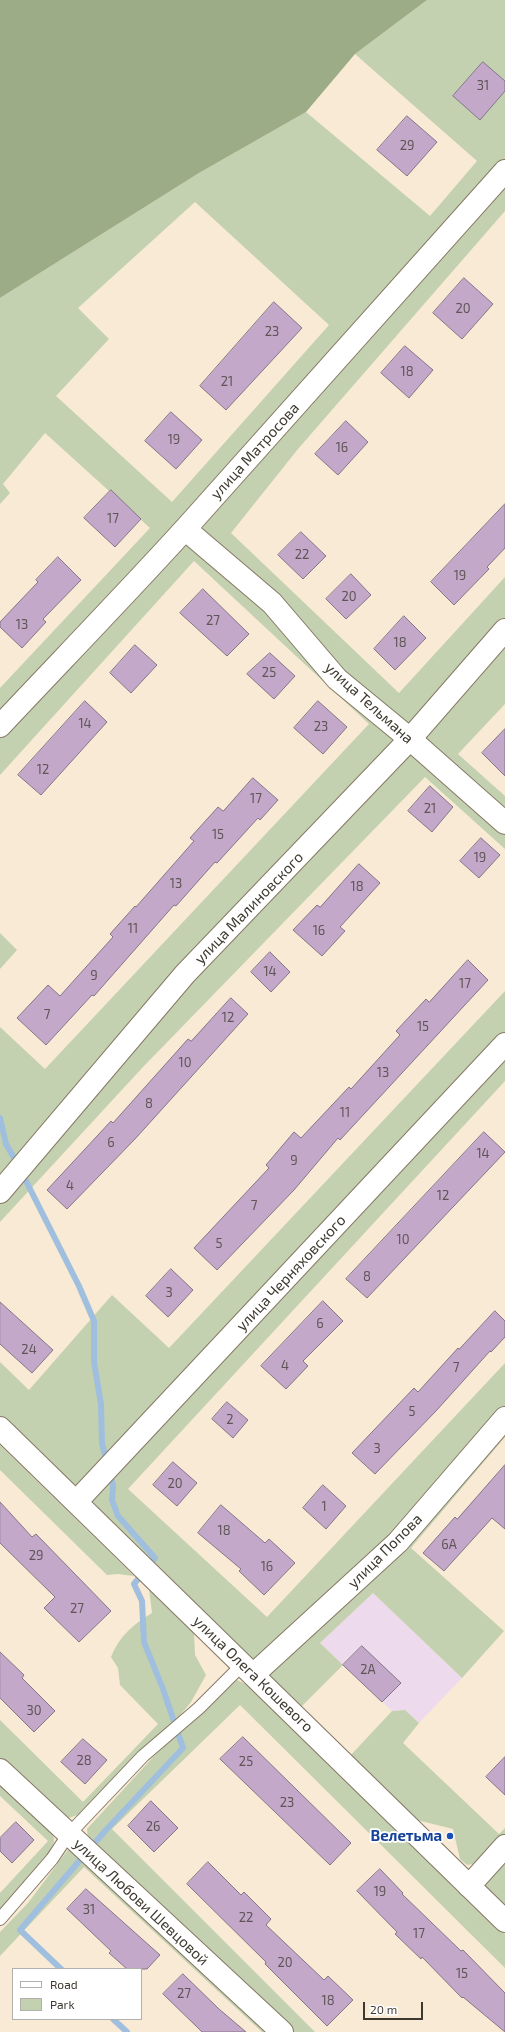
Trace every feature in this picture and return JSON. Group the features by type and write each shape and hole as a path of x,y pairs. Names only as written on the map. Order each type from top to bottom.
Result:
{"street":[{"name":"улица Матросова","path":"0,726 185,529 274,427 352,345 505,171"},
{"name":"улица Тельмана","path":"185,529 272,603 337,679 410,739 505,823"},
{"name":"улица Малиновского","path":"0,1192 185,974 410,739 505,630"},
{"name":"улица Черняховского","path":"77,1501 505,1044"},
{"name":"улица Попова","path":"248,1669 398,1542 505,1418"},
{"name":"улица Олега Кошевого","path":"0,1428 77,1501 505,1921"},
{"name":"улица Любови Шевцовой","path":"0,1770 68,1835 282,2032"},
{"path":"468,1886 505,1846"}],"lane":[{"path":"0,1919 52,1859 68,1835 143,1756 199,1708 248,1669"}],"shaded area":[{"path":"373,1593 462,1678 419,1723 405,1710 392,1711 320,1643"}],"green space":[{"path":"0,0 427,0 355,54 306,112 199,173 0,298"},
{"path":"427,0 505,0 505,162 0,717 0,688 150,528 45,433 3,484 10,493 0,504 0,298 199,173 306,112 430,216 477,161 355,54","holes":["195,202 329,325 172,502 56,396 109,339 78,308"]},
{"path":"505,181 505,211 298,449 231,533 399,693 505,577 505,621 412,727 339,674 198,525"},
{"path":"179,542 193,542 401,737 0,1184 0,1027 45,1069 369,724 194,561 0,775 0,733"},
{"path":"505,638 505,704 458,754 505,796 505,815 421,741"},
{"path":"409,749 505,828 505,849 425,777 143,1067 0,1222 0,1202 189,978"},
{"path":"0,933 17,950 0,969"},
{"path":"505,991 505,1038 75,1490 0,1416 0,1362 29,1390 112,1295 169,1348"},
{"path":"505,1054 505,1081 128,1489 267,1617 505,1363 505,1409 395,1537 258,1661 250,1661 87,1503"},
{"path":"505,1425 505,1437 411,1548 504,1631 462,1678 373,1593 320,1643 343,1665 300,1708 267,1676"},
{"path":"0,1445 134,1576 118,1574 107,1575 0,1470"},
{"path":"149,1589 194,1632 195,1655 206,1675 191,1702 168,1730 142,1748 82,1814 68,1818 0,1762 0,1720 83,1802 158,1724 120,1685 118,1668 111,1657 118,1643 128,1631 152,1613"},
{"path":"237,1680 252,1687 505,1934 505,1968 240,1705 112,1829 315,2032 291,2032 88,1838 87,1829 154,1756"},
{"path":"405,1710 419,1723 403,1743 499,1834 505,1828 505,1836 478,1863 467,1865 460,1859 453,1829 413,1819 349,1757 392,1711"},
{"path":"0,1781 39,1817 52,1833 54,1839 48,1856 41,1866 0,1909 0,1893 48,1841 0,1796"},
{"path":"70,1847 271,2032 262,2032 84,1867 0,1956 0,1932 28,1903"},
{"path":"505,1854 505,1909 483,1888"}],"building":[{"path":"483,62 505,81 505,91 480,120 453,96"},
{"path":"407,116 437,142 407,176 377,150"},
{"path":"464,278 493,304 462,339 433,313"},
{"path":"274,302 302,328 226,410 200,386"},
{"path":"405,346 433,370 409,398 381,373"},
{"path":"171,412 202,440 176,469 145,441"},
{"path":"346,421 368,442 338,475 315,454"},
{"path":"111,490 141,519 115,547 84,518"},
{"path":"505,504 505,548 487,567 489,569 454,605 431,582"},
{"path":"301,532 326,556 303,579 278,555"},
{"path":"58,557 81,580 43,619 46,622 22,648 0,627 0,622 38,582 36,580"},
{"path":"351,574 371,595 346,619 326,599"},
{"path":"203,589 249,634 227,656 180,613"},
{"path":"404,616 426,638 395,670 374,649"},
{"path":"135,645 157,665 131,693 110,673"},
{"path":"270,653 295,676 274,699 247,674"},
{"path":"85,701 107,722 41,795 18,775"},
{"path":"318,701 347,727 323,754 294,728"},
{"path":"505,729 505,776 482,753"},
{"path":"253,778 278,800 260,820 258,818 217,863 215,862 176,906 174,905 94,996 92,995 46,1045 17,1018 48,985 60,996 113,937 110,934 194,841 190,838 218,807 223,811"},
{"path":"430,786 453,807 432,832 408,811"},
{"path":"481,838 500,855 479,878 460,861"},
{"path":"359,864 380,883 340,927 345,931 322,956 293,930 317,905 320,907"},
{"path":"270,952 290,972 271,992 251,972"},
{"path":"468,960 488,980 340,1140 338,1138 294,1190 217,1270 194,1248 269,1168 266,1165 294,1132 301,1138 349,1087 351,1089 400,1035 396,1031 426,999 429,1002"},
{"path":"231,998 248,1014 135,1139 67,1209 47,1190 111,1121 113,1123 188,1039 191,1041"},
{"path":"484,1132 505,1152 367,1298 346,1279"},
{"path":"171,1269 193,1290 168,1317 146,1296"},
{"path":"323,1301 343,1321 303,1361 308,1366 286,1389 261,1366"},
{"path":"0,1302 53,1350 32,1373 0,1344"},
{"path":"495,1311 505,1321 505,1337 491,1352 490,1351 436,1411 375,1474 352,1453 414,1388 418,1392 458,1348 459,1349"},
{"path":"227,1402 248,1420 233,1438 212,1419"},
{"path":"173,1462 197,1483 177,1506 153,1485"},
{"path":"505,1465 505,1529 492,1518 444,1571 423,1553 455,1517 457,1519"},
{"path":"323,1485 346,1506 326,1529 303,1508"},
{"path":"0,1502 32,1537 36,1534 111,1611 79,1642 44,1608 55,1597 0,1543"},
{"path":"221,1505 265,1543 269,1539 295,1563 264,1595 239,1571 241,1569 198,1533"},
{"path":"362,1646 401,1683 382,1702 343,1665"},
{"path":"0,1652 24,1675 22,1678 55,1711 34,1732 0,1698"},
{"path":"243,1737 351,1843 330,1865 220,1759"},
{"path":"83,1739 107,1760 85,1784 61,1762"},
{"path":"505,1757 505,1795 486,1777"},
{"path":"151,1801 178,1828 154,1852 128,1826"},
{"path":"16,1822 34,1840 12,1863 0,1851 0,1838"},
{"path":"208,1862 241,1895 244,1892 271,1919 266,1925 324,1980 328,1976 353,2000 327,2026 265,1964 266,1962 187,1884"},
{"path":"380,1869 403,1893 402,1894 461,1951 463,1950 505,1993 505,2032 463,1997 462,1998 422,1957 421,1959 395,1934 397,1932 357,1891"},
{"path":"86,1889 160,1955 147,1969 126,1968 109,1953 111,1951 67,1909"},
{"path":"183,1974 219,2009 246,2032 202,2032 163,1994"}],"waterway":[{"path":"0,1118 6,1144 18,1165"},
{"path":"22,1173 79,1286 94,1321 94,1362 101,1404 102,1444 107,1462"},
{"path":"60,1968 20,1930 105,1831 183,1748 163,1689 144,1642 142,1601 134,1584 155,1558 118,1516 112,1500 113,1486 110,1473"},
{"path":"114,2020 127,2032"}],"place":[{"name":"Велетьма","path":"450,1836"}]}
